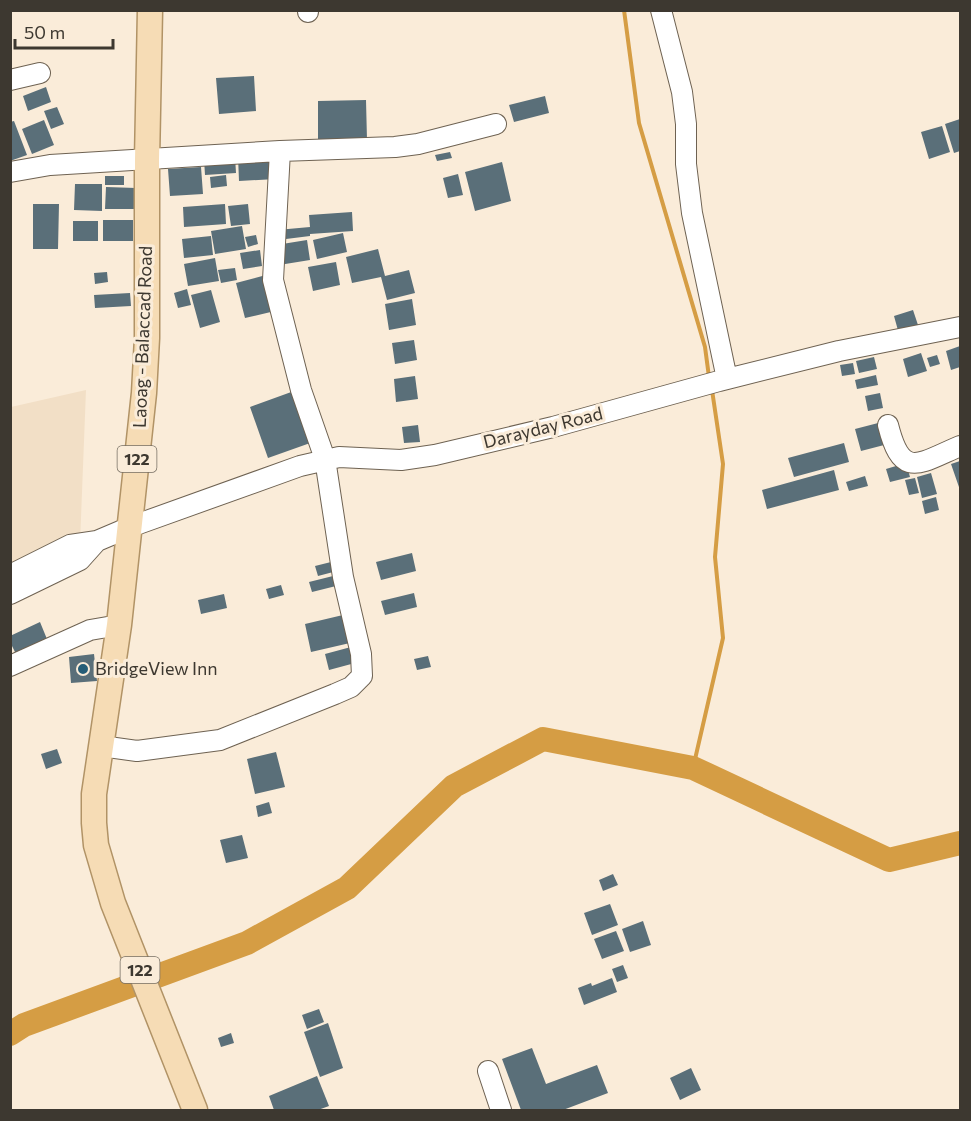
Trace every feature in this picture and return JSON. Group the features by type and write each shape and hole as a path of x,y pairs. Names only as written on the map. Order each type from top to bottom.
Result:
{"main road":[{"name":"Laoag - Balaccad Road","path":"150,10 146,360 130,527 94,794 93,823 96,845 113,903 195,1110"}],"street":[{"path":"661,10 682,92 686,124 686,164 692,213 723,380"},
{"path":"10,81 40,73"},
{"path":"10,172 50,165 280,151 395,147 418,144 496,124"},
{"path":"101,746 137,751 220,740 335,694 358,681 362,675 361,654 344,577 325,459 301,390 273,280 280,151"},
{"name":"Darayday Road","path":"97,541 130,527 325,459 339,457 401,460 428,456 553,427 839,351 960,327"},
{"path":"888,424 897,452 905,462 911,464 960,447"},
{"path":"10,575 70,546 97,541"},
{"path":"10,594 80,560 97,541"},
{"path":"10,666 90,630 118,626"},
{"path":"488,1071 501,1110"}],"shaded area":[{"path":"86,390 79,569 11,602 11,407"}],"building":[{"path":"254,76 256,111 219,114 216,78"},
{"path":"46,87 51,102 28,111 23,96"},
{"path":"545,96 549,113 514,122 509,105"},
{"path":"366,100 367,140 318,141 318,101"},
{"path":"57,107 64,124 51,129 44,111"},
{"path":"960,119 960,151 954,153 945,124"},
{"path":"44,120 54,145 32,154 22,129"},
{"path":"14,121 27,155 10,161 10,122"},
{"path":"942,126 950,152 929,159 921,132"},
{"path":"450,152 452,158 437,161 435,155"},
{"path":"275,154 276,179 239,181 238,156"},
{"path":"235,157 236,173 205,175 204,159"},
{"path":"502,162 511,201 475,211 465,172"},
{"path":"201,167 203,194 170,196 168,169"},
{"path":"458,174 463,195 448,198 443,178"},
{"path":"226,175 227,186 211,188 210,177"},
{"path":"105,176 124,176 124,185 105,185"},
{"path":"75,184 102,184 102,211 74,210"},
{"path":"106,187 136,188 136,209 105,209"},
{"path":"33,204 59,204 58,249 33,249"},
{"path":"225,204 226,224 184,227 183,207"},
{"path":"248,204 250,224 231,226 228,206"},
{"path":"352,212 353,231 310,234 310,236 278,240 277,230 310,227 309,215"},
{"path":"103,220 133,220 133,241 103,241"},
{"path":"73,221 98,221 98,241 73,241"},
{"path":"242,226 246,249 215,254 211,231"},
{"path":"343,233 347,252 317,259 313,240"},
{"path":"256,235 258,244 248,247 245,237"},
{"path":"211,236 213,255 184,258 182,239"},
{"path":"307,240 310,260 279,265 276,245"},
{"path":"378,249 385,276 409,270 415,293 387,300 381,277 352,283 346,257"},
{"path":"260,250 262,266 243,269 240,253"},
{"path":"215,258 219,281 188,286 184,264"},
{"path":"336,262 340,285 313,291 308,267"},
{"path":"235,268 237,280 221,283 218,270"},
{"path":"107,272 108,282 95,284 94,273"},
{"path":"266,275 275,311 245,318 236,283"},
{"path":"187,289 191,305 178,308 174,293"},
{"path":"211,290 220,322 200,328 191,295"},
{"path":"130,293 131,306 95,308 94,295"},
{"path":"412,299 416,325 389,330 385,304"},
{"path":"913,310 919,328 899,334 894,316"},
{"path":"414,340 417,360 395,364 392,343"},
{"path":"960,346 960,367 951,370 946,351"},
{"path":"921,353 927,371 908,377 903,359"},
{"path":"937,355 940,364 930,367 927,358"},
{"path":"874,357 877,369 859,373 856,361"},
{"path":"853,363 855,374 842,376 840,365"},
{"path":"876,375 878,385 857,389 855,380"},
{"path":"415,376 418,399 396,402 394,379"},
{"path":"294,391 313,442 268,458 250,407"},
{"path":"880,393 883,408 868,411 865,396"},
{"path":"882,422 888,444 861,451 855,429"},
{"path":"418,425 420,442 404,443 402,427"},
{"path":"844,443 849,462 794,477 788,458"},
{"path":"960,461 960,490 951,464"},
{"path":"906,463 910,477 890,482 886,469"},
{"path":"834,470 839,490 767,509 762,490"},
{"path":"931,473 937,494 922,498 917,477"},
{"path":"865,476 868,486 849,491 846,482"},
{"path":"915,478 919,493 909,495 905,480"},
{"path":"936,497 939,510 925,514 922,501"},
{"path":"412,553 416,571 381,580 376,562"},
{"path":"335,561 337,571 318,576 315,566"},
{"path":"333,576 336,586 312,592 309,582"},
{"path":"281,585 284,595 269,599 266,589"},
{"path":"414,593 417,607 385,615 381,601"},
{"path":"224,594 227,608 201,614 198,600"},
{"path":"343,615 350,643 311,652 305,624"},
{"path":"40,622 49,644 18,658 10,642 10,636"},
{"path":"351,647 355,663 329,670 325,654"},
{"name":"BridgeView Inn","path":"94,654 97,681 71,683 69,657"},
{"path":"428,656 431,667 417,670 414,659"},
{"path":"57,749 62,763 46,769 41,754"},
{"path":"276,752 285,787 255,794 247,759"},
{"path":"269,802 272,813 258,817 256,806"},
{"path":"242,835 248,858 226,863 220,840"},
{"path":"613,874 618,885 603,891 599,880"},
{"path":"610,904 618,925 592,935 584,913"},
{"path":"643,921 651,945 630,952 622,929"},
{"path":"616,931 624,951 602,959 594,939"},
{"path":"623,965 628,978 617,982 612,969"},
{"path":"612,978 617,992 584,1005 578,988 591,983 592,986"},
{"path":"319,1009 324,1022 307,1029 302,1015"},
{"path":"328,1023 343,1068 320,1077 304,1032"},
{"path":"231,1033 234,1043 221,1047 218,1038"},
{"path":"532,1048 546,1084 597,1065 608,1093 563,1110 521,1110 502,1059"},
{"path":"691,1068 701,1090 680,1100 670,1078"},
{"path":"317,1076 329,1106 318,1110 274,1110 269,1096"}],"waterway":[{"path":"624,10 639,123 705,347 709,377"},
{"path":"693,768 723,638 715,557 723,464 712,390"},
{"path":"10,1034 24,1025 247,943 347,888 454,786 543,739 693,768 889,860 960,843"}],"place":[{"name":"BridgeView Inn","path":"83,669"}]}
